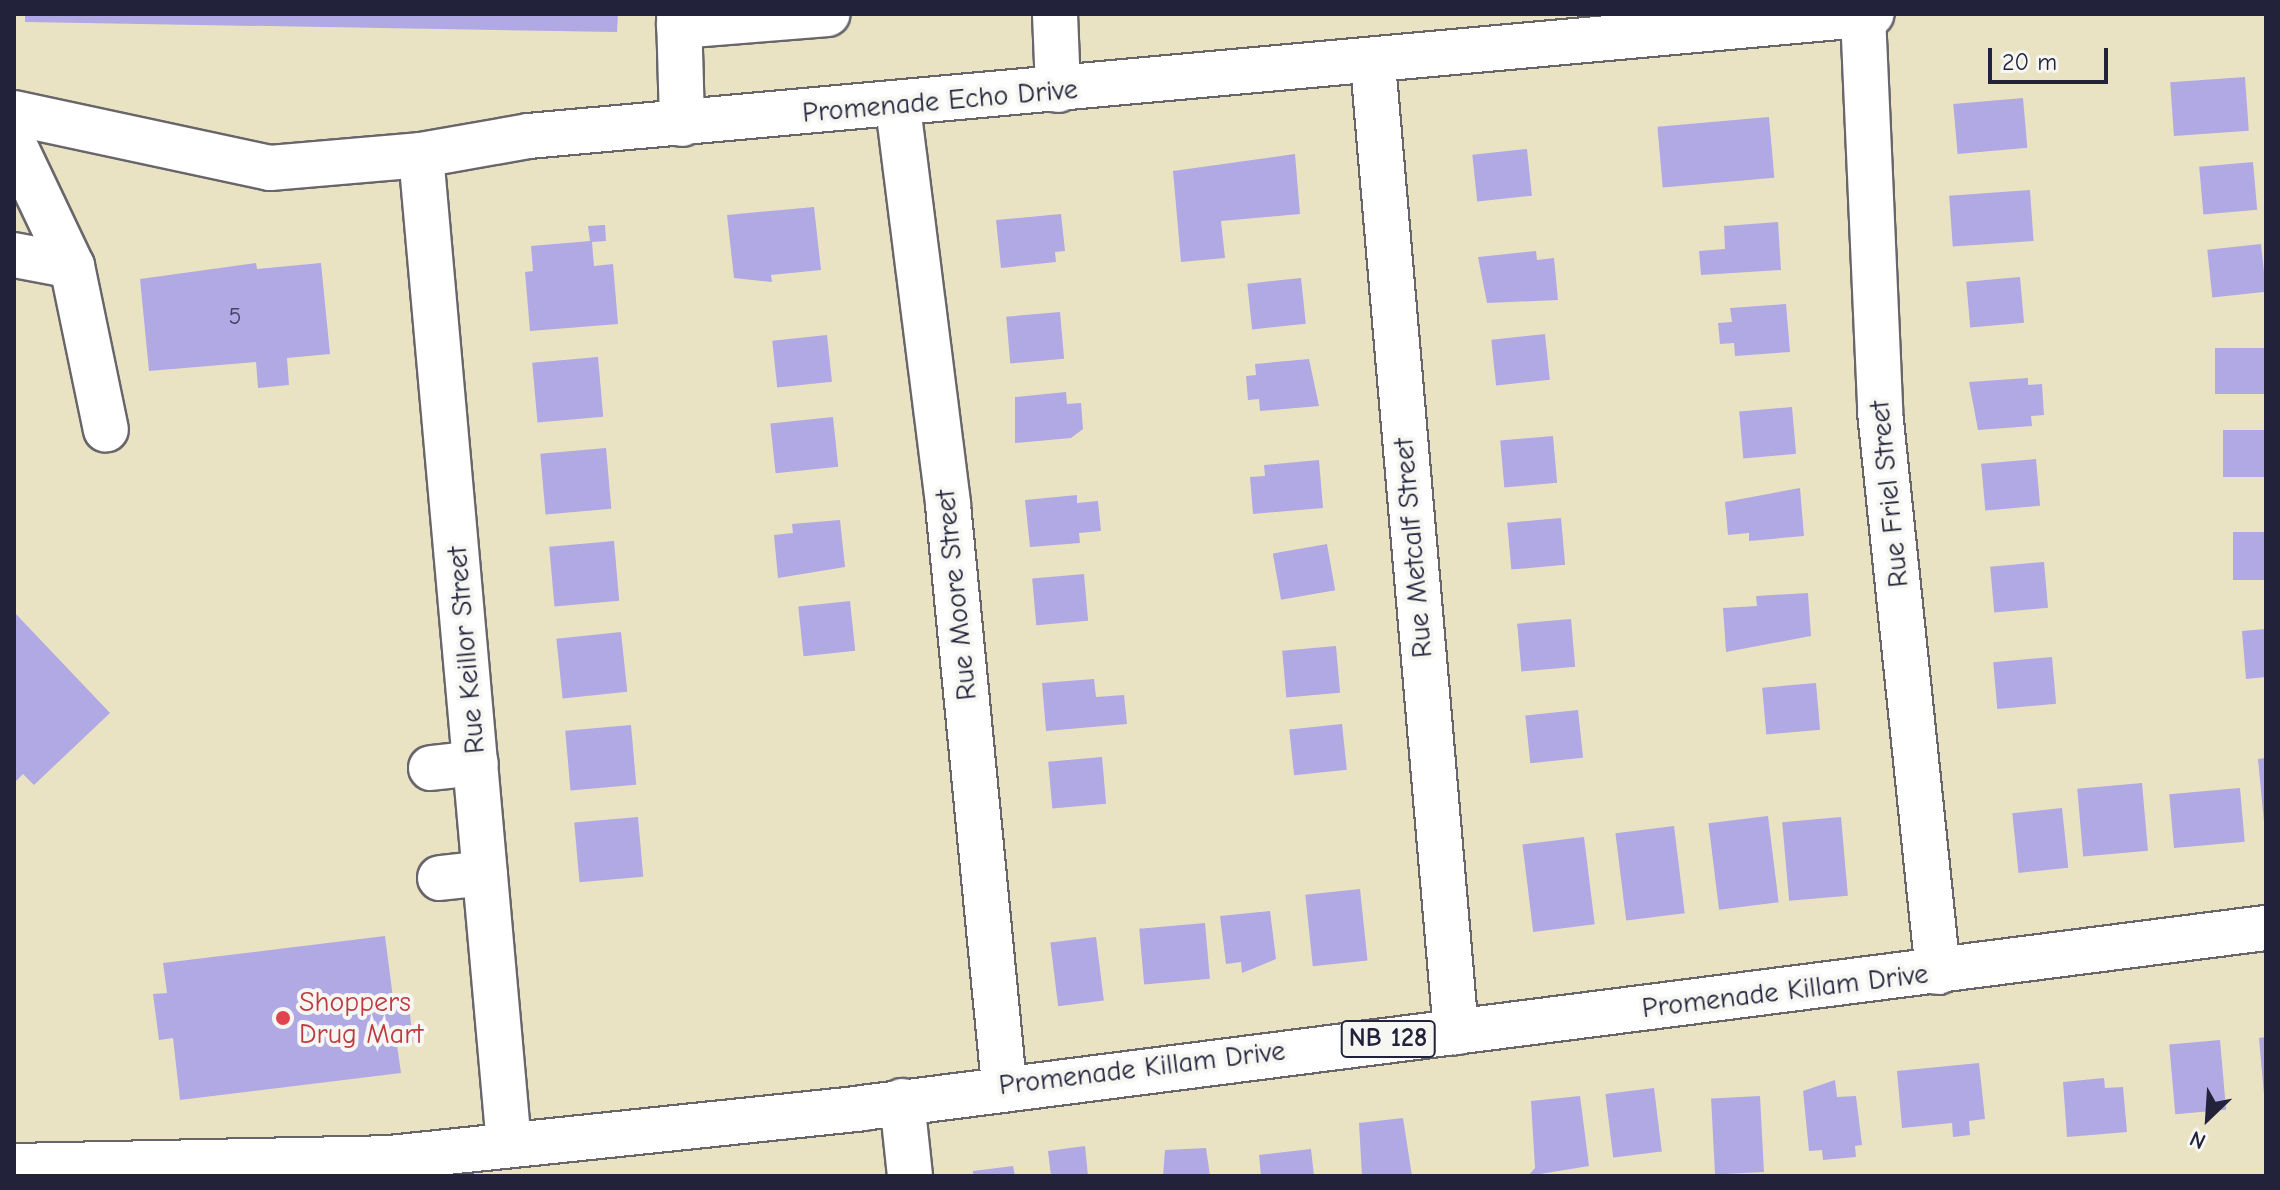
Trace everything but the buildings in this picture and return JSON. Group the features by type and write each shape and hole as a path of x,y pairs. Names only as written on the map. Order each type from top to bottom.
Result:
{"street":[{"path":"682,124 679,20 828,14"},
{"path":"1055,14 1058,90"},
{"name":"Promenade Echo Drive","path":"14,113 270,168 421,155 529,136 898,107 1058,90 1373,64 1871,14"},
{"name":"Rue Friel Street","path":"1863,15 1880,412 1938,972"},
{"name":"Rue Metcalf Street","path":"1373,64 1456,1032"},
{"name":"Rue Moore Street","path":"898,107 948,505 1004,1084"},
{"path":"14,144 72,266 106,430"},
{"name":"Rue Keillor Street","path":"421,155 509,1145"},
{"path":"14,255 72,266"},
{"path":"431,768 476,763"},
{"path":"440,878 485,873"},
{"name":"Promenade Killam Drive","path":"14,1166 199,1171 390,1158 902,1101 1004,1084 1456,1032 2266,928"},
{"path":"902,1101 910,1176"}],"place":[{"name":"Shoppers Drug Mart","path":"283,1018"}]}
